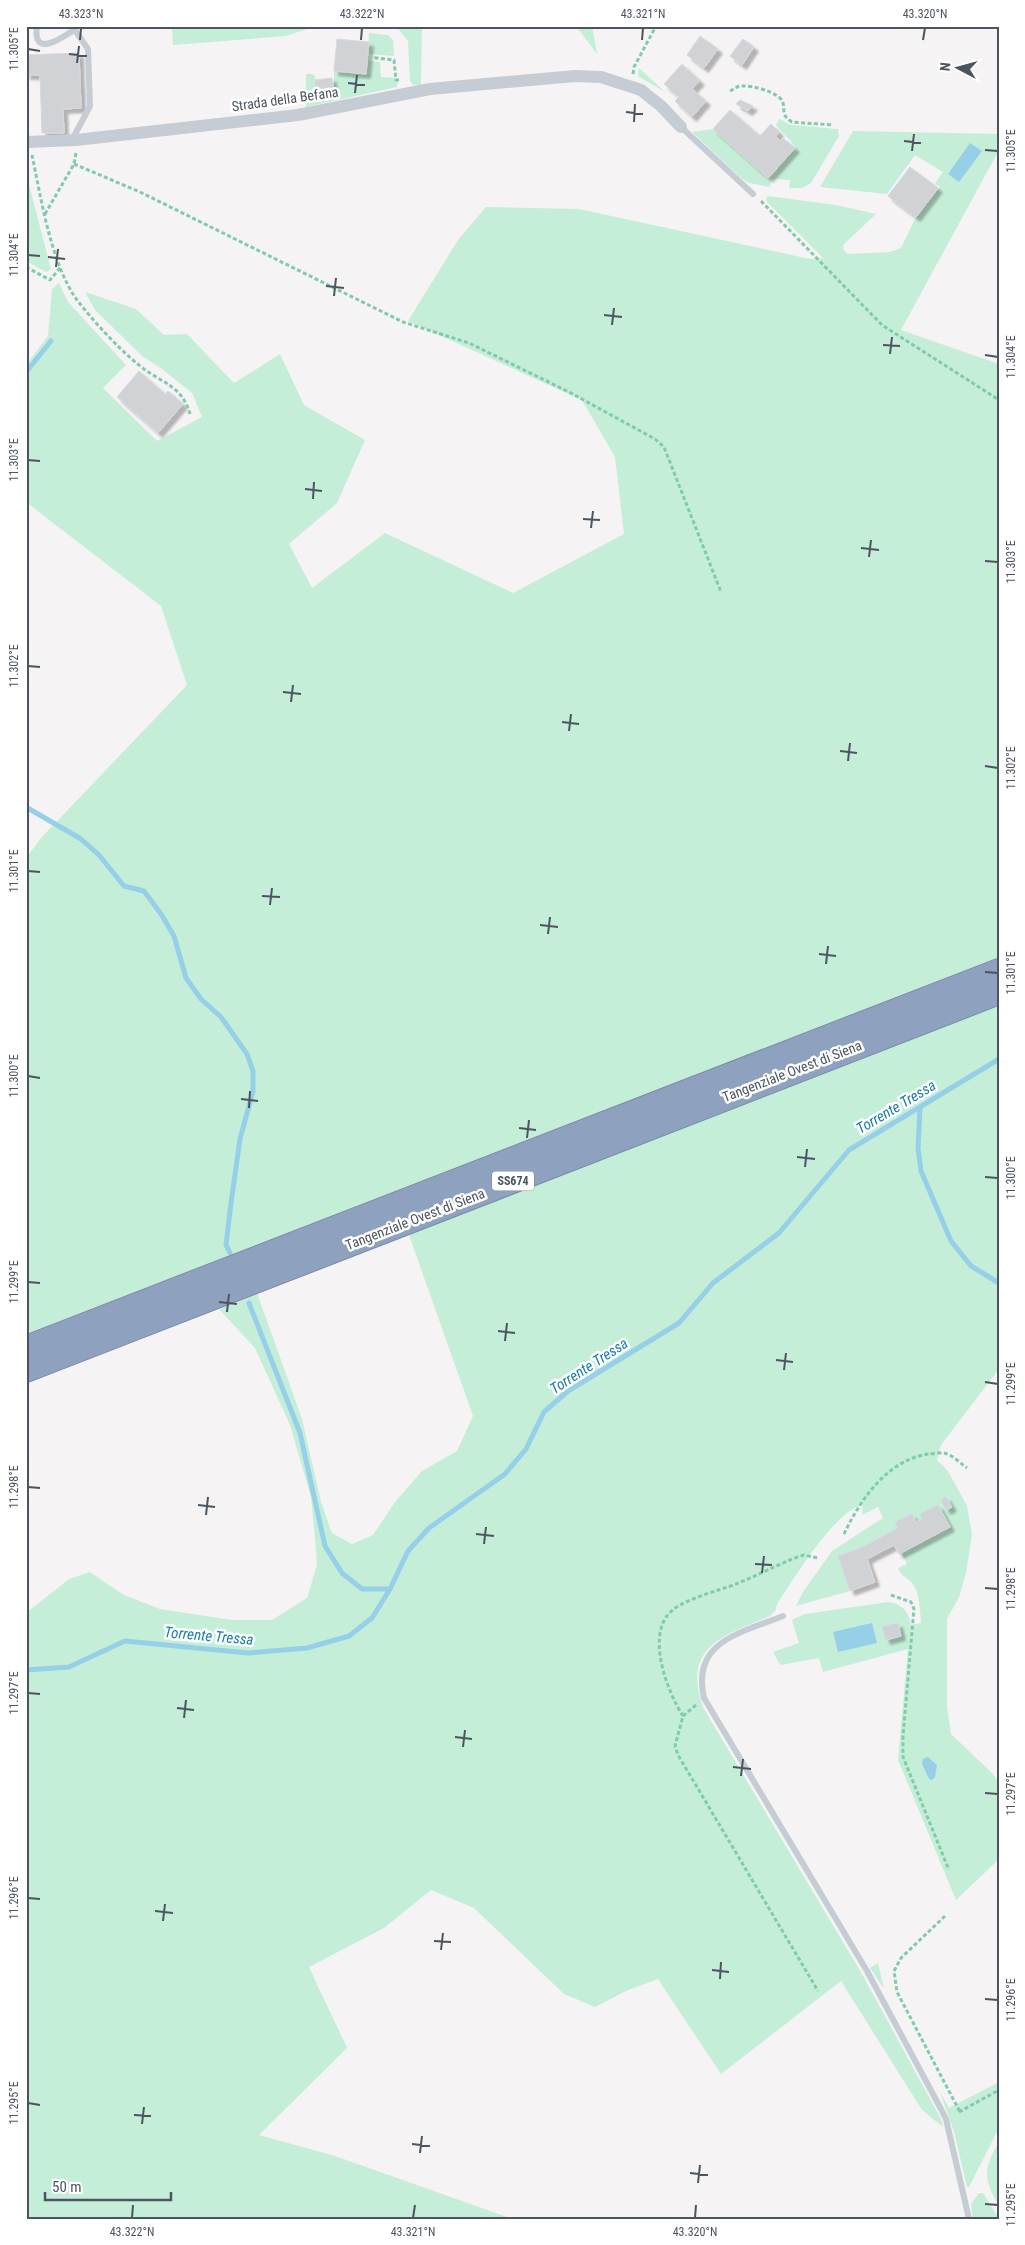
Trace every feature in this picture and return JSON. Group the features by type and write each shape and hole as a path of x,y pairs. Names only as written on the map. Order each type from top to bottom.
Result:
{"highway":[{"name":"Tangenziale Ovest di Siena","path":"26,1348 999,971"},
{"name":"Tangenziale Ovest di Siena","path":"26,1370 999,992"}],"street":[{"name":"Strada della Befana","path":"28,142 74,140 298,115 430,89 575,76 601,77 641,90 661,106 681,127"}],"lane":[{"path":"37,26 36,34 40,42 46,45 53,44 73,28 88,49 90,106 74,140"},
{"path":"681,127 753,194"},
{"path":"783,1616 741,1633 724,1641 715,1648 707,1659 701,1673 704,1698 862,1963 946,2119 969,2219"}],"path":[{"path":"630,85 634,67 656,26"},
{"path":"368,57 394,60 396,80 404,80"},
{"path":"730,91 740,86 767,91 779,98 783,104 782,112 792,122 833,125"},
{"path":"44,214 74,164 74,140"},
{"path":"28,142 44,214 60,268 76,298 102,329 141,366 172,385 186,400 190,414"},
{"path":"74,164 140,192 403,322 468,343 570,392 655,439 664,447 720,592"},
{"path":"753,194 882,325 999,400"},
{"path":"26,267 50,280 60,268"},
{"path":"844,1534 866,1495 894,1468 905,1461 923,1455 943,1452 967,1468"},
{"path":"684,1716 676,1706 659,1655 660,1631 667,1616 678,1606 737,1584 795,1558 804,1555 818,1558"},
{"path":"891,1595 911,1602 914,1609 903,1736 903,1757 949,1870"},
{"path":"704,1698 684,1716 675,1746 678,1755 818,1991"},
{"path":"946,1916 901,1958 894,1971 897,1992 960,2112"},
{"path":"946,2119 999,2090"}],"green space":[{"path":"172,26 316,26 286,36 173,45"},
{"path":"396,26 422,26 421,85 413,85 410,81 408,41"},
{"path":"574,26 592,26 597,54 579,30"},
{"path":"369,33 388,35 393,40 394,56 368,54"},
{"path":"367,60 380,62 381,77 398,78 397,87 306,107 306,74 315,76 316,89 334,87 334,71 365,74"},
{"path":"639,68 665,92 638,76"},
{"path":"779,119 791,125 838,129 839,136 811,183 802,188 789,188 790,180 771,179 770,187 749,183 740,177 692,132 713,129 769,179 796,147 776,125"},
{"path":"853,131 999,134 999,150 901,330 999,364 999,959 26,1334 26,858 41,838 187,685 161,606 26,502 26,365 48,336 52,289 59,283 68,302 126,365 103,388 157,441 202,417 192,393 142,356 95,310 85,292 136,309 164,335 187,334 234,383 280,354 304,405 365,440 337,503 289,544 312,588 385,533 513,593 624,534 615,457 582,400 408,321 458,240 486,207 579,209 810,259 823,258 767,202 766,198 768,196 836,205 876,214 844,244 843,249 848,254 890,252 901,248 915,219 940,187 935,183 943,172 915,155 887,194 820,187"},
{"path":"26,173 51,269 46,272 26,261"},
{"path":"999,1001 999,1369 941,1445 937,1460 948,1471 967,1506 972,1534 966,1573 959,1597 947,1619 947,1707 951,1734 999,1782 999,1859 956,1900 898,1760 908,1649 823,1672 819,1658 780,1665 773,1652 799,1643 792,1620 805,1614 888,1602 901,1606 907,1612 911,1625 921,1623 917,1591 898,1568 907,1564 902,1553 950,1527 938,1505 920,1514 922,1519 916,1522 912,1514 896,1522 898,1528 863,1547 838,1556 850,1591 796,1606 803,1592 832,1551 883,1518 878,1507 862,1515 863,1505 852,1509 828,1531 816,1546 778,1602 775,1611 770,1616 736,1630 710,1647 702,1658 698,1671 698,1688 704,1709 862,1974 941,2119 943,2127 922,2110 841,1981 721,2074 658,1979 626,1991 595,2007 564,1994 474,1908 431,1890 384,1928 309,1967 347,2048 259,2135 335,2156 513,2219 26,2219 26,1613 69,1579 90,1572 124,1595 160,1609 232,1620 272,1620 307,1598 317,1565 311,1497 290,1425 255,1348 219,1309 257,1293 302,1419 321,1502 332,1533 352,1544 373,1535 395,1502 422,1471 457,1451 473,1416 409,1235 578,1166"},
{"path":"878,1963 884,1989 870,1968"},
{"path":"999,2082 999,2128 969,2187 967,2187 954,2132 940,2092 949,2108"},
{"path":"999,2141 999,2206 990,2188 987,2173 990,2159"},
{"path":"979,2193 983,2193 999,2219 973,2219 971,2204"}],"water":[{"path":"970,143 982,151 959,182 948,174"},
{"path":"872,1623 877,1643 838,1652 833,1632"},
{"path":"928,1757 937,1765 935,1777 932,1780 929,1779 922,1764 923,1759"}],"building":[{"path":"700,36 718,49 704,68 687,55"},
{"path":"337,39 369,42 366,74 334,71"},
{"path":"743,39 754,47 742,65 730,56"},
{"path":"79,53 81,108 63,109 64,133 42,133 40,75 26,75 26,55"},
{"path":"682,64 700,81 692,89 706,101 692,117 675,101 679,97 664,84"},
{"path":"332,78 333,87 316,89 315,80"},
{"path":"740,100 753,106 748,111 736,104"},
{"path":"730,110 760,136 771,124 779,132 776,136 781,141 783,138 795,148 768,178 713,129"},
{"path":"910,167 938,188 916,217 888,196"},
{"path":"139,371 165,394 168,391 183,404 158,433 117,397"},
{"path":"946,1497 952,1507 946,1510 941,1499"},
{"path":"938,1505 950,1527 899,1554 894,1545 867,1559 875,1582 850,1591 838,1556 863,1547 898,1528 895,1522 912,1514 916,1522 922,1519 920,1514"},
{"path":"898,1623 901,1636 886,1640 882,1627"}],"waterway":[{"path":"26,372 51,341"},
{"path":"26,807 81,839 99,855 124,886 144,891 174,936 186,978 201,999 221,1017 247,1054 253,1071 253,1091 240,1139 226,1245 230,1253"},
{"name":"Torrente Tressa","path":"26,1670 69,1667 125,1641 248,1653 307,1648 349,1636 372,1618 390,1589 408,1551 429,1528 505,1474 526,1449 544,1412 568,1391 679,1323 713,1283 779,1233 849,1150 999,1059"},
{"path":"920,1109 918,1148 921,1171 951,1241 971,1266 999,1283"},
{"path":"249,1303 300,1433 325,1546 342,1573 362,1589 390,1589"}]}
